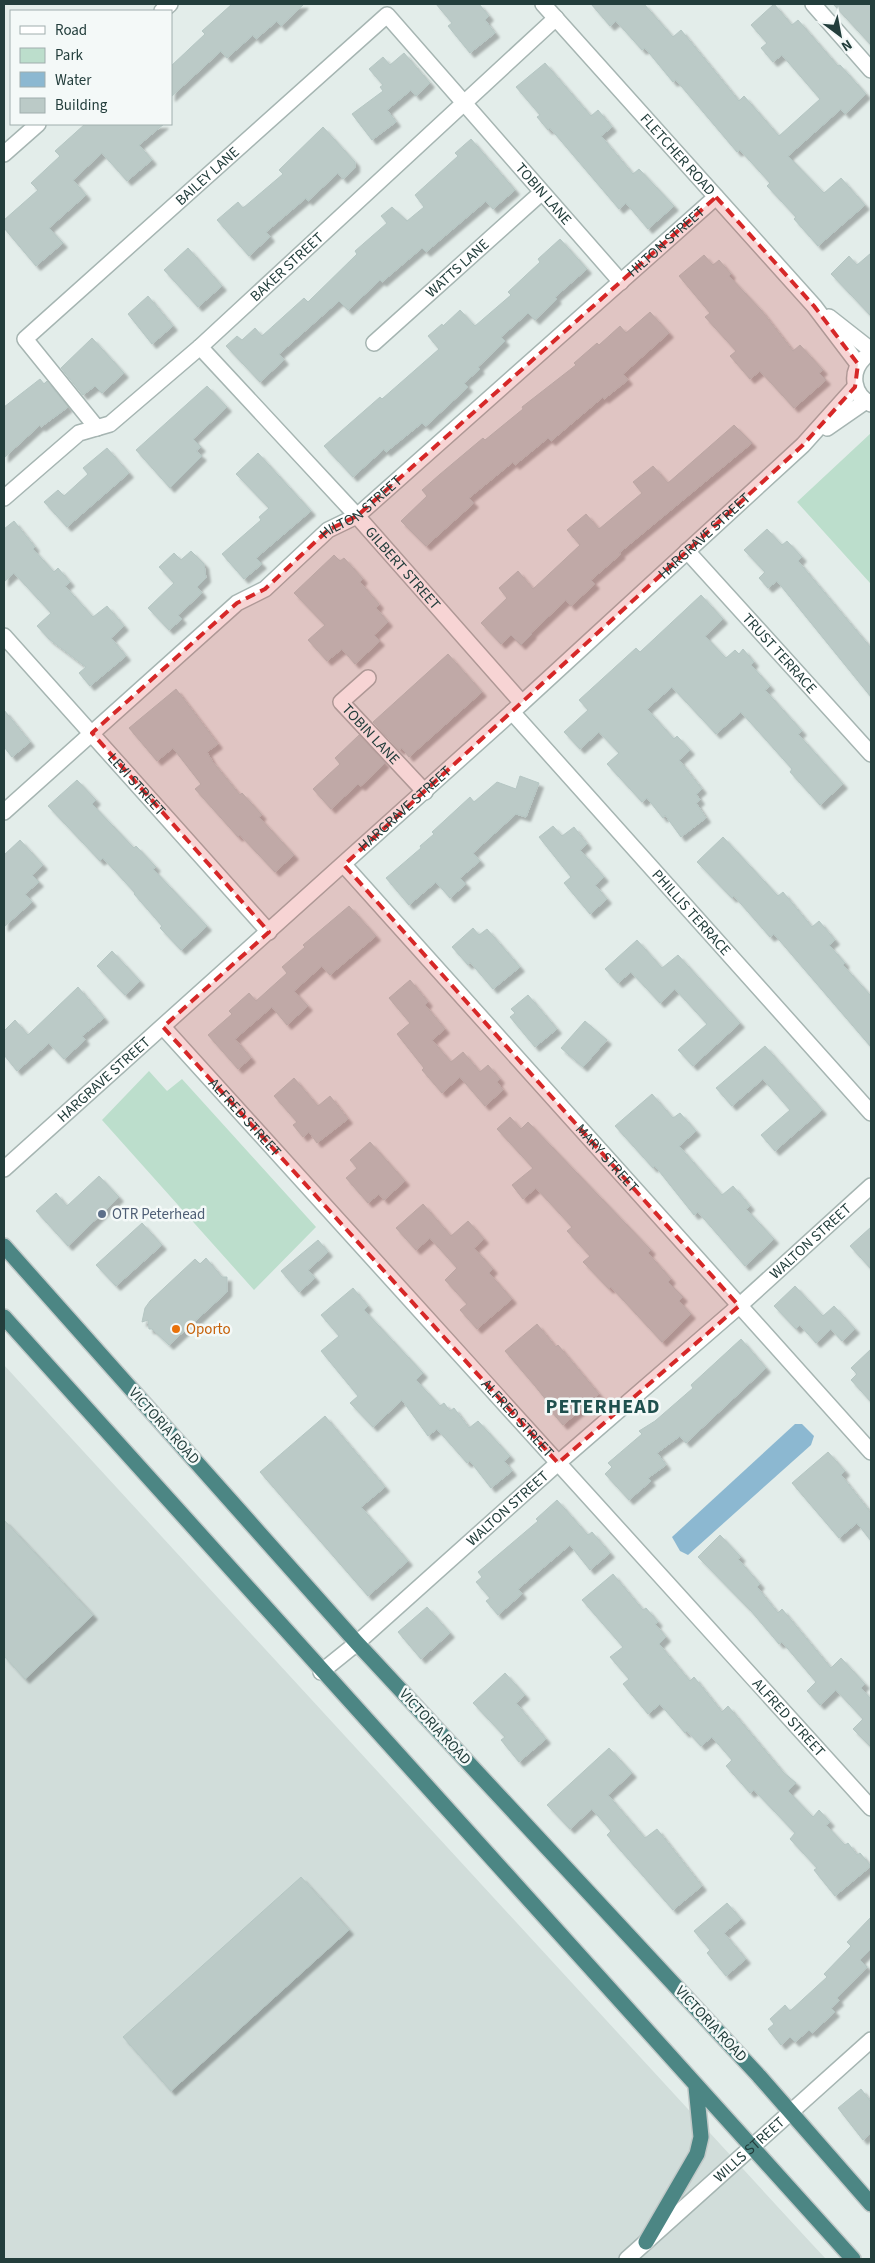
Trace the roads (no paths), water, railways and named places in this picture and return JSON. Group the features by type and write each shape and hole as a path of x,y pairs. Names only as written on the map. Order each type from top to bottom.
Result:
{"highway":[{"name":"VICTORIA ROAD","path":"4,1246 357,1643 759,2076 871,2204"},
{"path":"4,1317 321,1672 853,2259"},
{"path":"646,2242 697,2154 701,2137 696,2087"}],"street":[{"name":"FLETCHER ROAD","path":"543,4 814,306 858,364"},
{"path":"813,4 871,70"},
{"name":"BAILEY LANE","path":"97,428 25,340 387,15 465,103"},
{"name":"BAKER STREET","path":"4,498 79,433 110,424 200,346 556,18"},
{"name":"TOBIN LANE","path":"465,103 541,193 621,282"},
{"path":"4,154 37,125"},
{"name":"WATTS LANE","path":"374,343 541,193"},
{"name":"HILTON STREET","path":"4,812 237,603 265,589 328,530 357,516 716,197"},
{"name":"FLETCHER ROAD","path":"814,306 871,352"},
{"name":"GILBERT STREET","path":"200,346 357,516 517,708"},
{"path":"869,402 856,387 854,377 858,364 871,352"},
{"name":"HARGRAVE STREET","path":"4,1169 517,708 803,445 856,387"},
{"name":"HARGRAVE STREET","path":"803,445 869,402"},
{"name":"TRUST TERRACE","path":"687,551 871,754"},
{"name":"LEVI STREET","path":"4,636 269,932"},
{"name":"TOBIN LANE","path":"368,678 341,702 425,792"},
{"name":"PHILLIS TERRACE","path":"517,708 871,1112"},
{"name":"MARY STREET","path":"344,865 871,1452"},
{"name":"ALFRED STREET","path":"162,1027 871,1808"},
{"name":"WALTON STREET","path":"321,1672 357,1643 558,1463 739,1306 871,1186"},
{"name":"WILLS STREET","path":"627,2259 871,2040"}],"water":[{"path":"795,1424 802,1424 814,1436 811,1445 688,1555 680,1551 672,1537"}],"place":[{"name":"OTR Peterhead","path":"102,1214"},
{"name":"Oporto","path":"176,1329"}],"district":[{"name":"PETERHEAD","path":"603,1407"}]}
